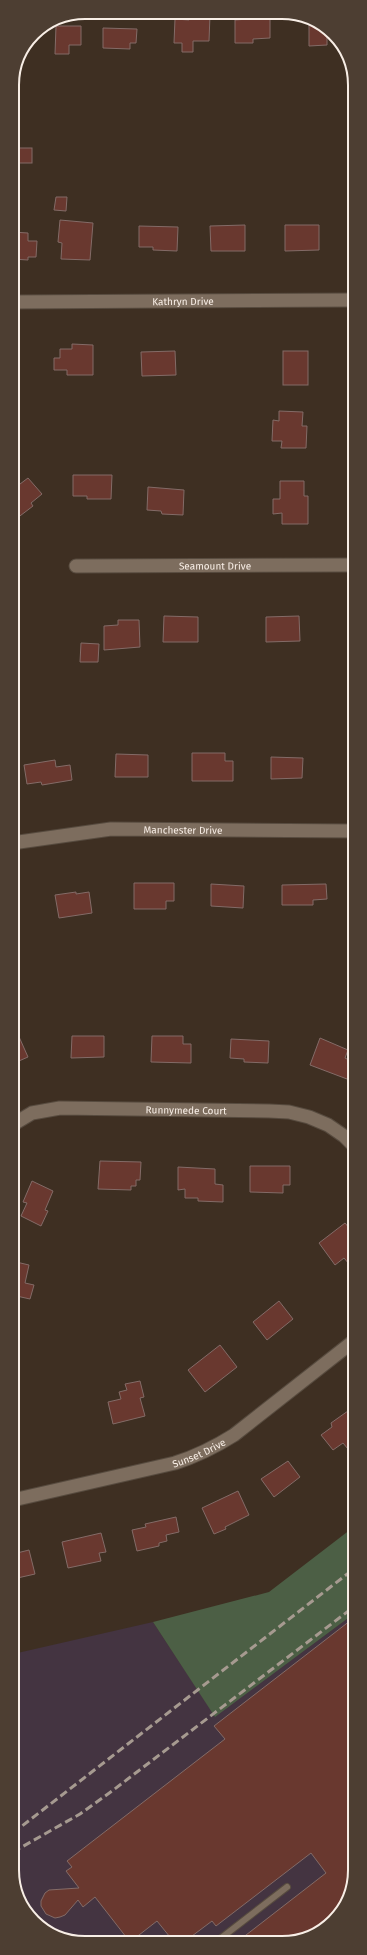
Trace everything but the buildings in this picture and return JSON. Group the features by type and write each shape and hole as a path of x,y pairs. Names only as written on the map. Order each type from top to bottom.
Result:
{"street":[{"name":"Kathryn Drive","path":"19,302 348,300"},
{"name":"Seamount Drive","path":"76,566 348,565"},
{"name":"Manchester Drive","path":"19,842 111,829 348,831"},
{"name":"Runnymede Court","path":"19,1121 32,1113 60,1108 269,1111 309,1117 328,1125 348,1140"},
{"name":"Sunset Drive","path":"19,1498 175,1463 195,1456 234,1435 348,1345"}],"lane":[{"path":"224,1936 287,1887"}],"shaded area":[{"path":"348,1618 348,1870 347,1883 343,1895 332,1914 315,1927 303,1933 282,1936 85,1936 64,1933 52,1927 35,1914 21,1887 19,1870 19,1653 153,1622 215,1716"}],"green space":[{"path":"348,1531 348,1618 215,1717 153,1622 269,1592"}],"railway":[{"path":"19,1828 348,1573"},
{"path":"19,1849 80,1814 112,1791 348,1611"}]}
